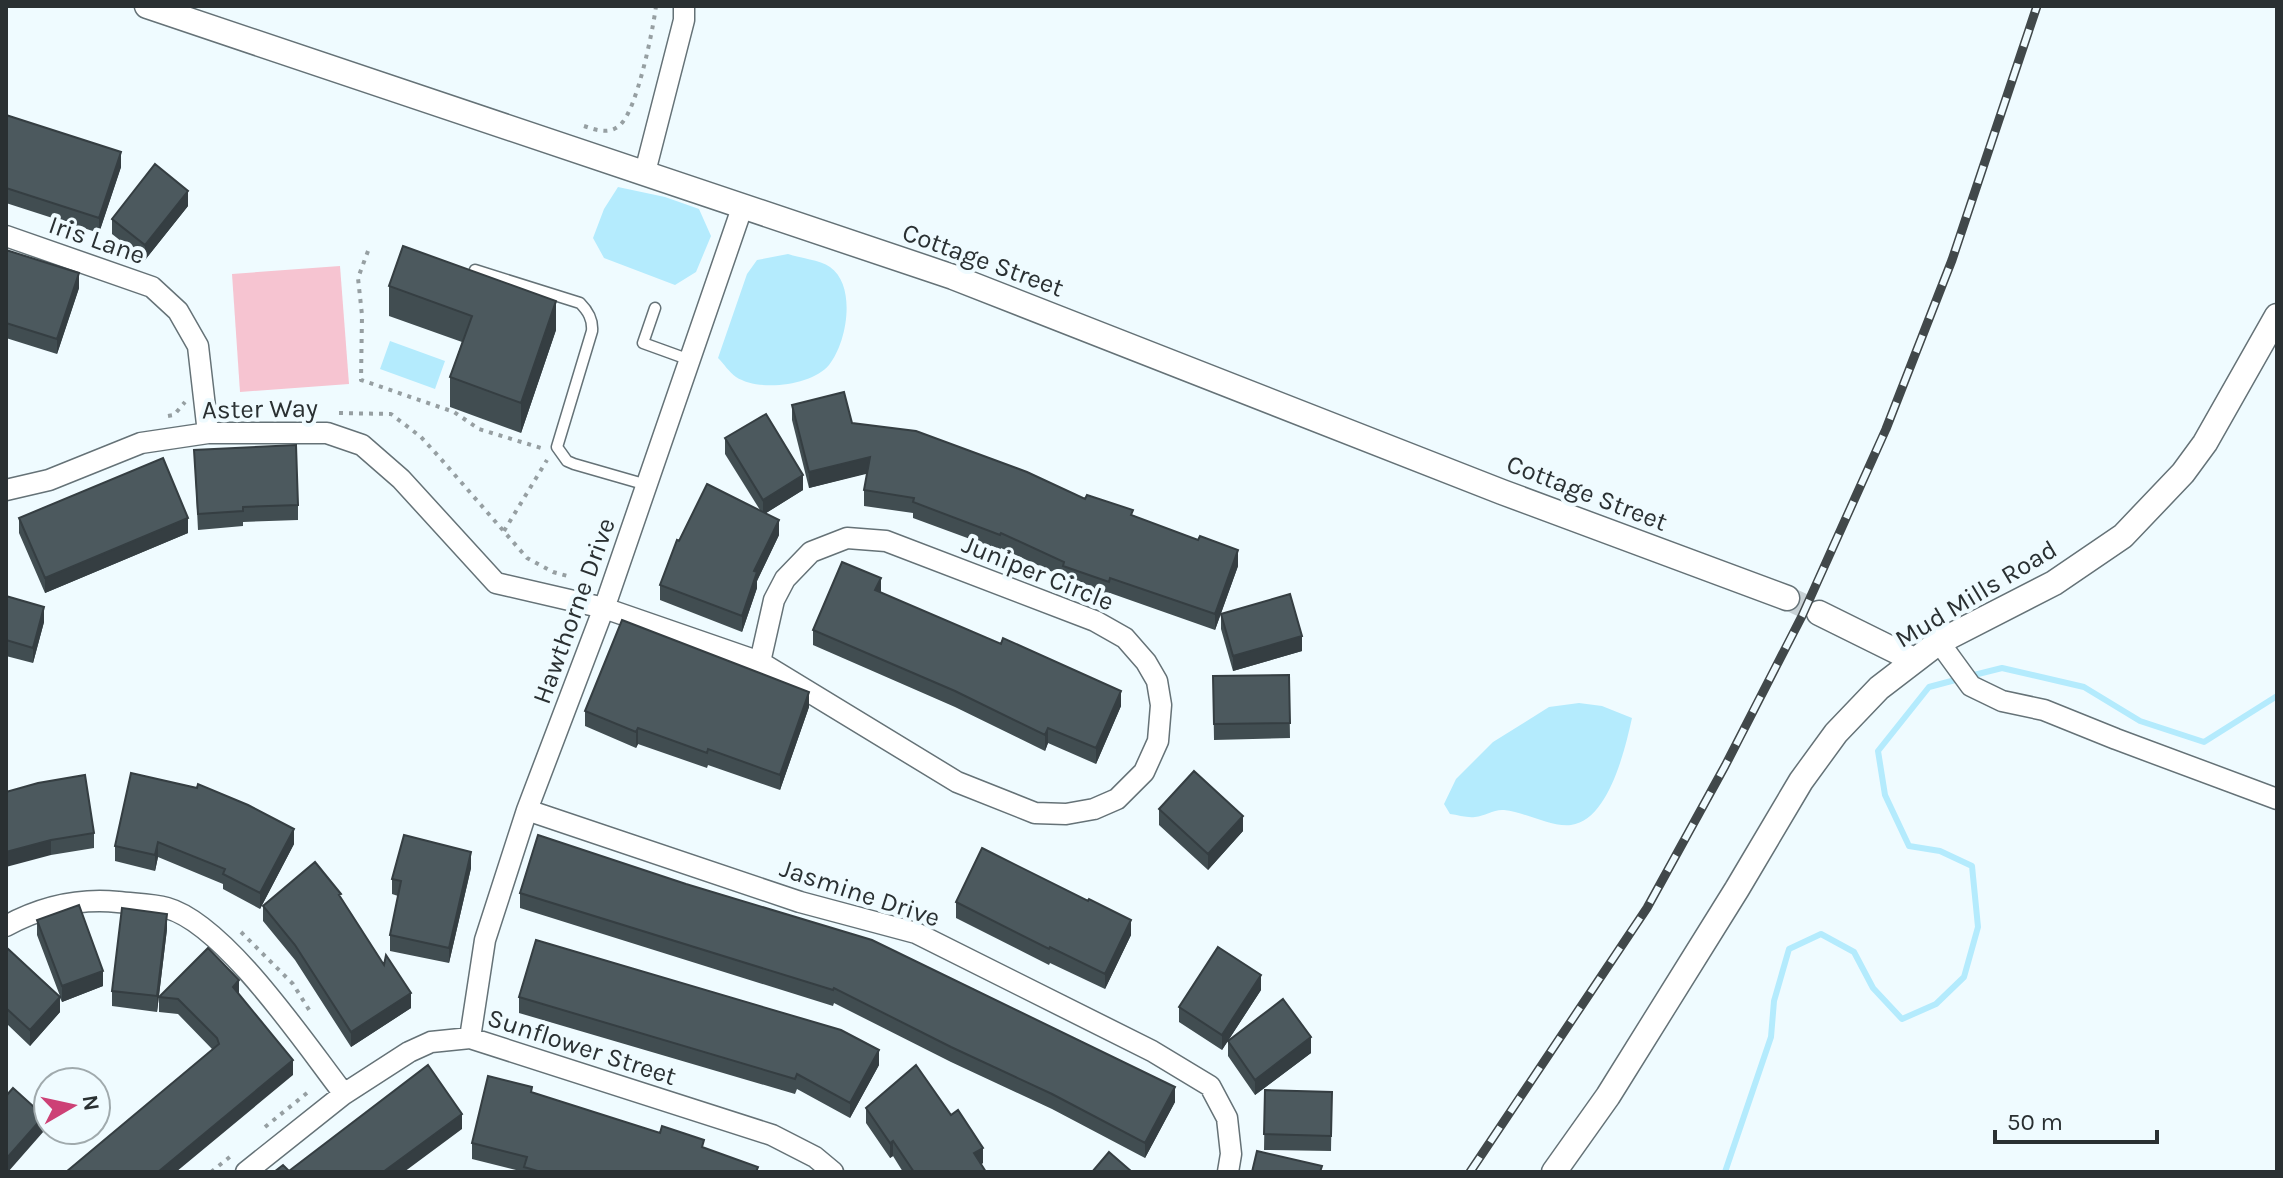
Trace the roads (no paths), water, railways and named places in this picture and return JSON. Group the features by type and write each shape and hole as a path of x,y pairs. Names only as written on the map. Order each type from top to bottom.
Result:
{"street":[{"name":"Cottage Street","path":"147,6 953,277 1502,492 1787,598"},
{"path":"645,172 684,20 684,6"},
{"name":"Hawthorne Drive","path":"470,1038 485,940 527,810 604,608 743,205"},
{"name":"Iris Lane","path":"6,236 152,287 178,311 198,346 208,433"},
{"name":"Mud Mills Road","path":"1554,1172 1608,1096 1801,781 1836,733 1879,688 1939,642 2054,583 2123,536 2183,473 2205,443 2277,316"},
{"name":"Aster Way","path":"6,490 49,480 141,443 208,433 327,433 362,445 401,479 496,583 604,608"},
{"name":"Juniper Circle","path":"604,608 760,662 957,782 1035,813 1066,814 1094,809 1117,799 1144,772 1158,741 1161,705 1157,681 1146,662 1125,638 1095,621 886,541 847,538 811,552 785,579 774,600 760,662"},
{"path":"1819,613 1914,660"},
{"path":"1939,642 1971,686 2002,701 2044,710 2277,799"},
{"name":"Jasmine Drive","path":"527,810 800,902 916,933 1152,1051 1210,1086 1227,1118 1231,1154 1228,1172"},
{"path":"6,926 29,913 69,902 103,900 169,908 202,927 243,964 344,1094"},
{"name":"Sunflower Street","path":"246,1172 344,1094 409,1052 431,1042 470,1038 772,1135 815,1157 833,1172"}],"lane":[{"path":"475,270 580,303 585,308 590,315 592,331 557,447 567,461 574,464 647,485"},
{"path":"655,308 643,343 690,360"}],"water":[{"path":"618,187 665,197 699,209 711,236 696,272 675,285 604,258 593,238 604,209"},
{"path":"788,254 826,265 838,276 846,301 841,343 829,365 810,378 771,385 746,382 733,375 718,358 747,274 757,260"},
{"path":"390,341 445,361 435,389 380,369"},
{"path":"1579,703 1602,706 1632,718 1620,764 1596,811 1571,825 1554,824 1504,810 1475,817 1450,814 1444,804 1456,779 1493,742 1549,707"}],"waterway":[{"path":"1970,676 2002,668 2084,687 2140,721 2204,742 2277,696"},
{"path":"1725,1172 1771,1037 1774,1001 1789,949 1821,934 1854,952 1873,988 1902,1019 1936,1004 1964,977 1978,927 1972,866 1940,851 1909,846 1885,795 1878,751 1929,687 1959,679"}],"tunnel":[{"path":"1787,598 1819,613"}],"railway":[{"path":"1470,1172 1647,908 1802,616 1886,429 1952,260 2037,6"}]}
